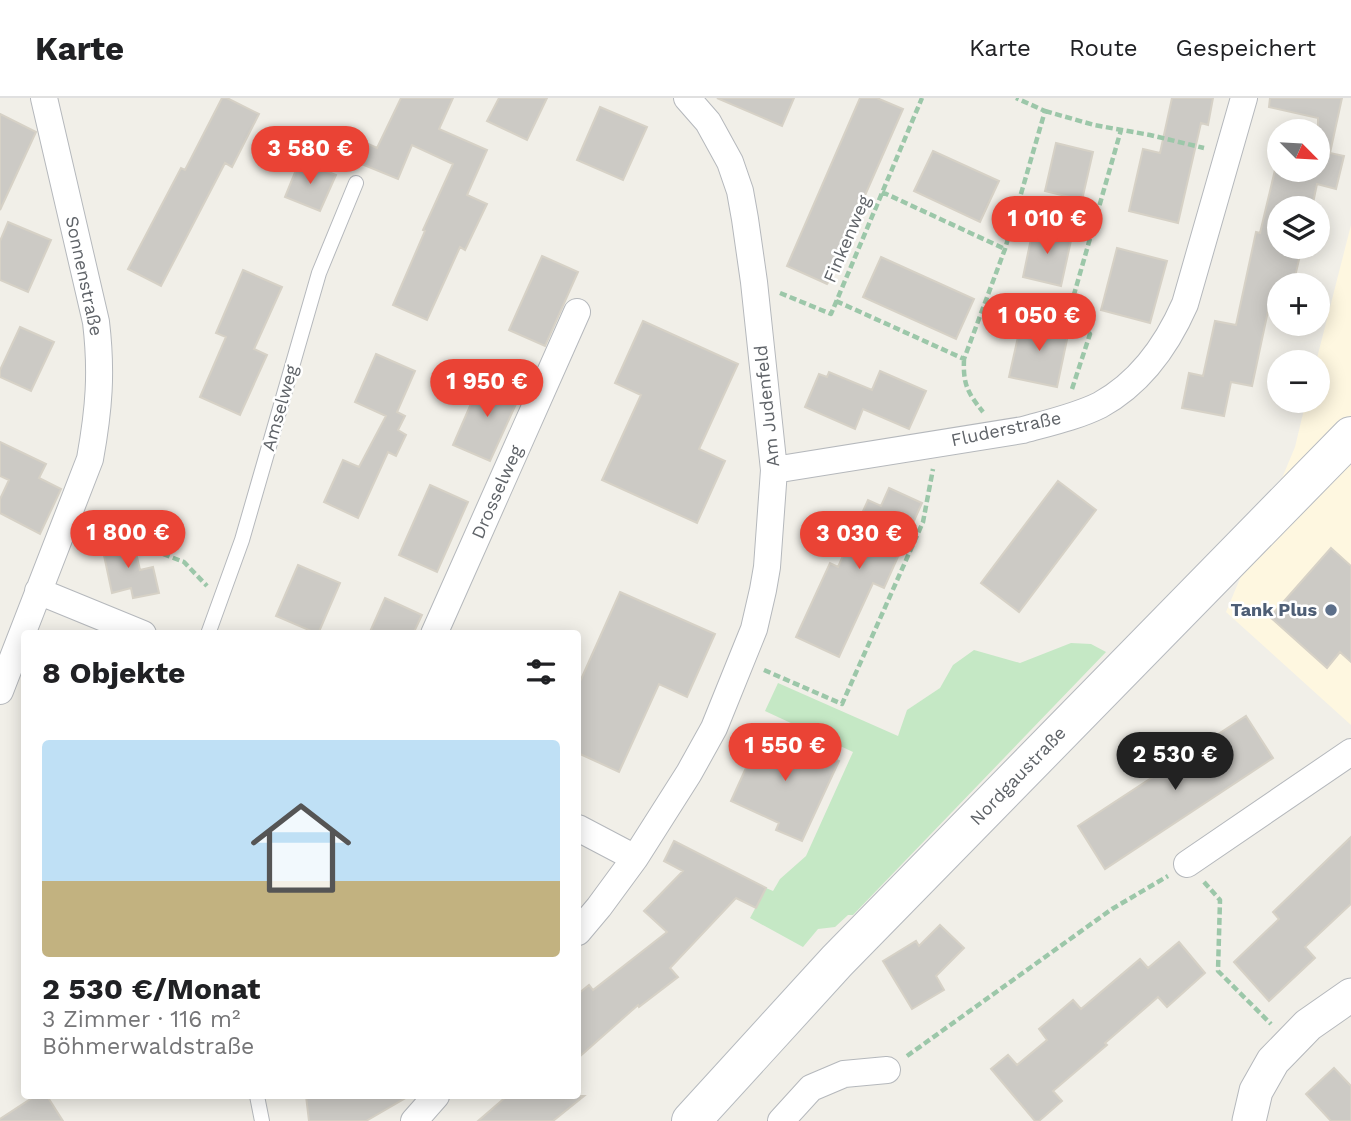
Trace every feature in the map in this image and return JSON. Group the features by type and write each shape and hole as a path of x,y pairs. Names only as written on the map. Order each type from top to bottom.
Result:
{"main road":[{"name":"Nordgaustraße","path":"691,1121 837,961 1351,436"}],"street":[{"name":"Sonnenstraße","path":"23,630 90,459 100,384 96,322 44,98"},
{"name":"Am Judenfeld","path":"581,928 635,858 714,728 754,629 767,567 774,470 754,282 740,191 730,162 708,122 687,98"},
{"name":"Fluderstraße","path":"774,470 1023,430 1062,420 1100,405 1128,385 1156,358 1185,304 1244,98"},
{"name":"Drosselweg","path":"436,630 577,312"},
{"path":"38,591 133,630"},
{"name":"Sonnenstraße","path":"0,691 21,636"},
{"path":"1186,864 1351,752"},
{"path":"581,830 635,858"},
{"path":"1250,1121 1256,1091 1273,1061 1308,1025 1351,995"},
{"path":"781,1121 811,1088 844,1074 887,1070"},
{"path":"414,1121 433,1099"}],"lane":[{"name":"Amselweg","path":"209,630 242,540 319,274 356,183"},
{"path":"258,1099 262,1121"}],"path":[{"name":"Finkenweg","path":"754,282 831,314 922,98"},
{"path":"1016,98 1045,111 1094,125 1228,153"},
{"path":"1001,433 973,399 963,377 964,359 1005,249 1045,111"},
{"path":"1062,420 1090,334 1069,312 1121,130"},
{"path":"882,192 1005,249"},
{"path":"836,301 964,359"},
{"path":"742,661 842,704 923,522 936,444"},
{"path":"163,554 184,562 220,600"},
{"path":"887,1070 1112,909 1186,864 1220,900 1218,971 1290,1043"}],"shaded area":[{"path":"1351,225 1351,725 1226,612 1295,447 1303,413 1330,413 1330,350 1319,350 1323,336 1330,336 1330,307"}],"green space":[{"path":"1071,643 1091,644 1106,652 853,915 848,915 835,927 818,929 803,947 750,918 766,888 773,891 780,879 806,856 853,752 765,711 778,683 898,736 907,710 940,688 953,665 974,650 1020,663"}],"building":[{"path":"222,98 259,114 232,167 225,163 161,286 128,269 181,168 185,170"},
{"path":"401,98 453,98 439,129 487,150 467,195 487,204 465,250 460,247 427,320 393,305 453,164 412,145 398,179 354,161 362,141 377,148"},
{"path":"499,98 547,98 527,140 487,121"},
{"path":"717,98 794,98 782,126"},
{"path":"860,98 877,98 903,109 827,284 787,266"},
{"path":"1172,98 1213,98 1208,125 1201,123 1178,223 1129,211 1143,149 1160,153"},
{"path":"1270,98 1342,98 1330,153 1330,119 1318,119 1269,107"},
{"path":"600,107 647,127 623,180 577,160"},
{"path":"0,114 36,132 0,210"},
{"path":"1056,143 1093,152 1082,200 1045,191"},
{"path":"933,151 999,181 980,222 914,191"},
{"path":"1330,153 1344,156 1336,189 1317,184 1314,196 1269,196 1272,182 1330,182"},
{"path":"300,160 336,175 320,211 285,197"},
{"path":"1267,204 1267,259 1299,259 1296,273 1267,273 1267,316 1252,386 1231,382 1224,416 1182,408 1189,373 1203,376 1215,321 1236,325 1256,232 1260,233"},
{"path":"8,222 51,240 28,292 0,280 0,241"},
{"path":"1037,226 1072,236 1061,286 1023,277 1033,229 1036,230"},
{"path":"1117,248 1167,261 1150,323 1101,310"},
{"path":"542,256 578,272 545,346 509,330"},
{"path":"881,257 974,299 956,339 863,297"},
{"path":"243,270 282,287 254,349 267,355 240,415 200,397 226,337 216,333"},
{"path":"1022,319 1069,330 1057,387 1009,377"},
{"path":"643,321 738,364 699,449 725,461 697,523 602,480 641,395 615,383"},
{"path":"20,327 54,342 31,391 0,377 0,370"},
{"path":"376,354 415,371 397,412 405,416 398,430 406,435 396,456 388,452 358,518 324,502 343,460 359,467 386,416 355,402"},
{"path":"880,371 926,391 909,429 863,409 855,429 805,407 819,374 827,377 829,372 872,390"},
{"path":"483,376 521,393 490,461 453,445"},
{"path":"0,442 46,464 39,478 61,489 40,534 0,513 0,499 9,480 0,476"},
{"path":"1058,481 1096,510 1019,612 981,583"},
{"path":"430,485 468,502 437,572 399,555"},
{"path":"889,488 922,503 884,588 873,583 839,657 796,637 830,563 838,567 868,500 881,506"},
{"path":"133,539 140,570 153,567 159,593 133,598 131,588 112,593 102,546"},
{"path":"1331,548 1351,566 1351,662 1340,652 1327,668 1270,617"},
{"path":"298,565 340,583 320,630 309,630 276,616"},
{"path":"620,592 715,634 687,697 659,684 619,772 581,754 581,679"},
{"path":"385,598 422,615 415,630 371,630"},
{"path":"1246,716 1273,758 1105,869 1078,826"},
{"path":"764,728 839,761 802,841 776,830 779,823 731,801"},
{"path":"1351,837 1351,904 1305,947 1315,958 1269,1001 1234,962 1279,919 1273,912"},
{"path":"674,841 766,888 756,908 736,898 670,968 678,977 639,1007 638,1005 581,1055 581,992 589,985 593,990 667,932 644,911 683,871 664,861"},
{"path":"940,925 964,948 936,976 944,990 912,1009 883,961 916,941 919,946"},
{"path":"1179,942 1205,973 1167,1007 1158,997 1105,1043 1107,1045 1053,1091 1062,1101 1039,1121 1035,1121 991,1069 1008,1055 1017,1065 1047,1040 1039,1029 1073,1000 1081,1009 1140,959 1148,968"},
{"path":"1334,1068 1351,1086 1351,1121 1331,1121 1306,1094"},
{"path":"30,1099 49,1099 63,1121 0,1121"},
{"path":"306,1099 404,1099 366,1121 309,1121"},
{"path":"504,1099 580,1099 553,1121 478,1121"}],"place":[{"name":"Tank Plus","path":"1331,610"}]}
